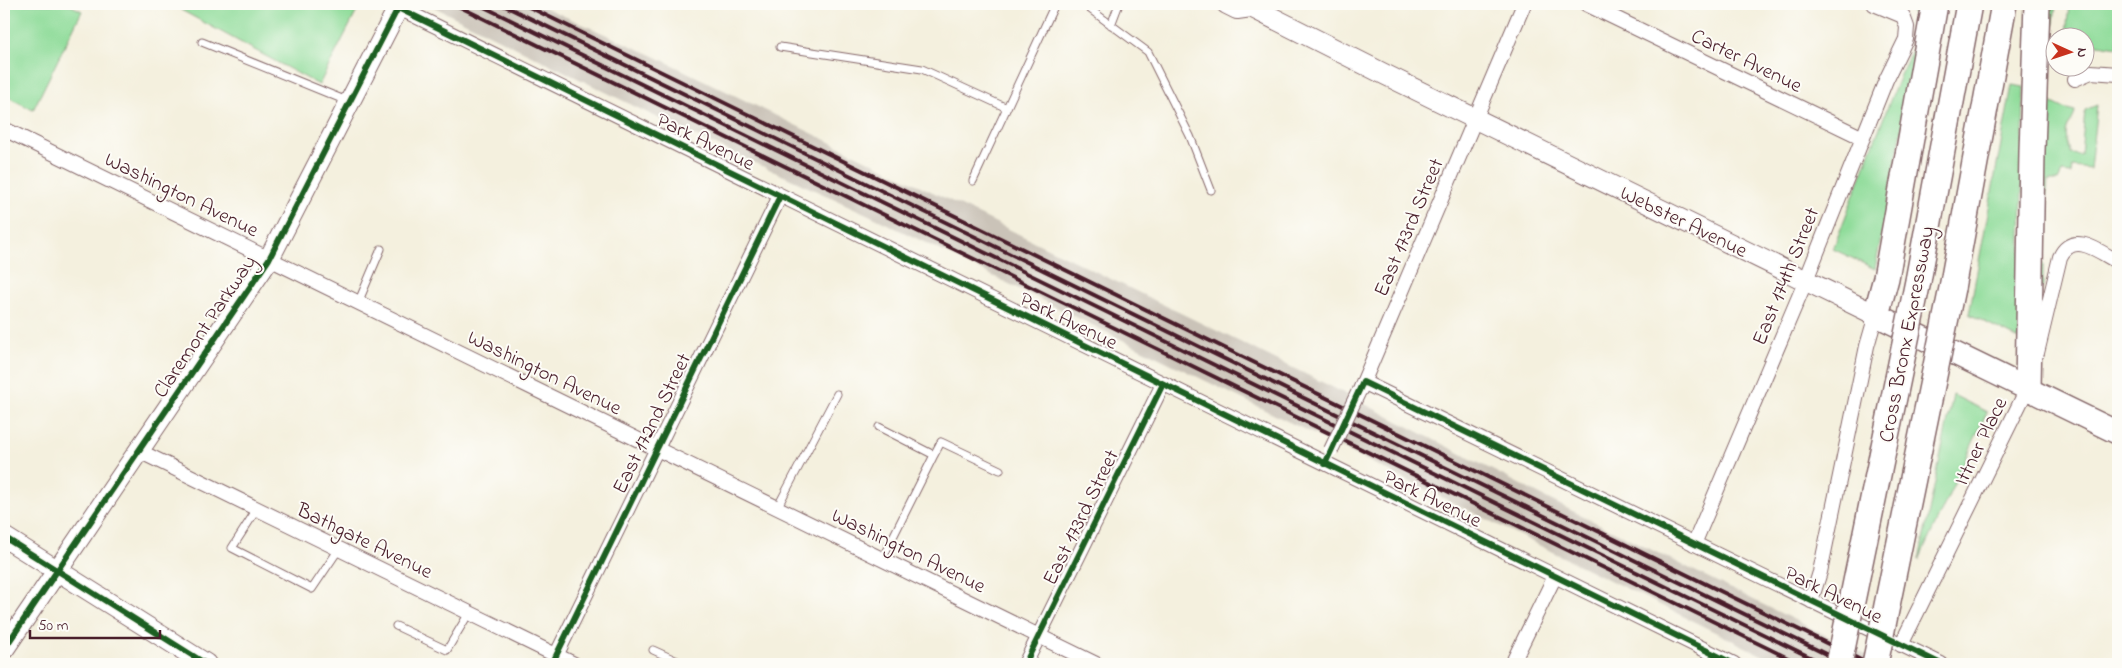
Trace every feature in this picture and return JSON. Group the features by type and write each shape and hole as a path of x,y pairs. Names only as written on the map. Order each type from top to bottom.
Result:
{"highway":[{"path":"1876,315 1886,278 1935,4"},
{"name":"Cross Bronx Expressway","path":"1839,664 1918,281 1969,4"},
{"name":"Cross Bronx Expressway","path":"1875,664 1952,288 2004,4"},
{"path":"2028,389 2032,144 2037,4"}],"main road":[{"name":"Webster Avenue","path":"1227,4 1238,9 1251,5 1476,119 2118,433"},
{"name":"Claremont Parkway","path":"4,649 269,259 350,102 396,5"},
{"path":"4,537 206,664"}],"street":[{"name":"East 173rd Street","path":"1325,464 1361,387 1524,4"},
{"name":"Carter Avenue","path":"1586,4 1863,138"},
{"name":"East 174th Street","path":"1694,544 1806,280 1891,69 1906,39 1906,23 1903,16 1874,4"},
{"name":"Park Avenue","path":"396,5 780,196 1734,664"},
{"path":"2075,79 2091,72 2118,74"},
{"name":"Washington Avenue","path":"4,129 1096,664"},
{"name":"East 172nd Street","path":"554,660 780,196"},
{"name":"Ittner Place","path":"1901,645 2028,389 2060,257 2069,246 2078,243 2084,244 2118,262"},
{"path":"1811,601 1820,572 1867,346 1876,315"},
{"name":"East 173rd Street","path":"1025,664 1163,384"},
{"name":"Park Avenue","path":"1361,387 1694,544 1941,664"},
{"name":"Bathgate Avenue","path":"139,451 469,613 554,660 574,664"},
{"path":"1512,664 1555,576"}],"lane":[{"path":"973,181 1055,4"},
{"path":"1083,4 1148,52 1190,136 1211,190"},
{"path":"1111,25 1119,4"},
{"path":"202,42 350,102"},
{"path":"780,47 922,69 1007,108"},
{"path":"358,303 381,249"},
{"path":"777,508 837,394"},
{"path":"879,426 934,455"},
{"path":"882,559 941,442 1000,470"},
{"path":"257,509 232,548 312,589 339,549"},
{"path":"396,626 447,650 469,613"},
{"path":"653,650 684,664"}],"shaded area":[{"path":"428,4 537,4 654,56 1330,386 1548,499 1884,664 1780,664 869,215 668,123"}],"green space":[{"path":"4,4 68,4 82,11 33,110 4,95"},
{"path":"184,4 342,4 357,11 319,85 181,10"},
{"path":"1906,4 1926,4 1875,269 1833,249 1900,75 1916,42 1918,27 1916,19"},
{"path":"2046,4 2056,4 2053,28 2045,28"},
{"path":"2069,4 2118,4 2118,47 2094,43 2094,28 2067,28"},
{"path":"2044,38 2044,73 2042,73"},
{"path":"2012,85 2024,87 2019,339 1969,314"},
{"path":"2042,98 2063,108 2075,111 2066,132 2070,154 2081,155 2085,110 2097,105 2090,169 2072,167 2071,174 2062,173 2058,181 2048,181 2040,261 2043,265 2043,287 2038,287"},
{"path":"1953,395 1987,412 1919,560"}],"railway":[{"path":"454,4 1800,664"},
{"path":"478,4 1824,664"},
{"path":"501,4 1846,664"},
{"path":"523,4 1869,664"}],"cycle path":[{"path":"390,4 1734,664"},
{"path":"4,649 269,259 400,4"},
{"path":"552,664 780,196"},
{"path":"1325,464 1363,382 1941,664"},
{"path":"1025,664 1163,384"},
{"path":"4,537 206,664"}]}
